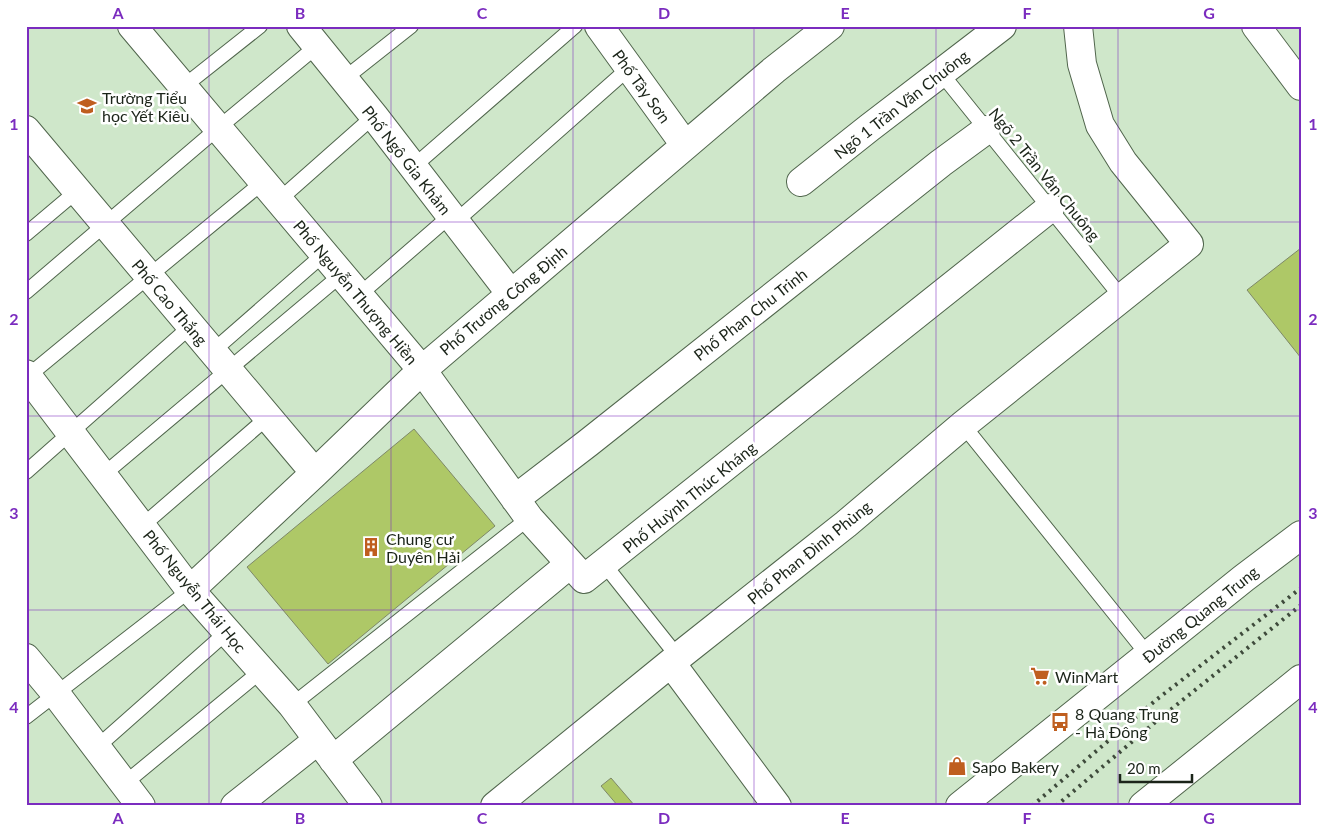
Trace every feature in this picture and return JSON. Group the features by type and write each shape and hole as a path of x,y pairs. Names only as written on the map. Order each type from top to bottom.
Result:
{"main road":[{"name":"Phố Tây Sơn","path":"599,26 685,145"},
{"name":"Phố Trương Công Định","path":"190,590 422,370 685,145 774,70 830,26"},
{"name":"Ngõ 1 Trần Văn Chuông","path":"801,182 868,128 1002,26"},
{"name":"Phố Phan Đình Phùng","path":"495,806 674,660 846,524 963,425 1189,244 1123,162 1100,125 1082,64 1078,26"},
{"path":"1256,26 1301,86"},
{"name":"Phố Nguyễn Thượng Hiền","path":"136,28 217,129 422,370 522,508 570,564"},
{"name":"Phố Ngô Gia Khảm","path":"309,36 374,116 511,294"},
{"name":"Phố Phan Chu Trinh","path":"522,508 596,437 941,163 986,130"},
{"name":"Phố Cao Thắng","path":"30,143 77,191 315,473"},
{"name":"Phố Huỳnh Thúc Kháng","path":"570,564 584,580 1050,208"},
{"name":"Phố Nguyễn Thái Học","path":"27,375 190,590 292,705 365,805"},
{"name":"Đường Quang Trung","path":"960,806 1244,578 1301,535"},
{"path":"235,806 326,750 570,564"},
{"path":"26,658 56,694 141,806"},
{"path":"674,660 777,806"},
{"path":"1143,806 1301,679"}],"lane":[{"path":"183,87 260,26"},
{"path":"344,79 411,26"},
{"path":"413,167 575,26"},
{"path":"26,292 217,129 309,36"},
{"path":"359,295 452,219 629,68"},
{"name":"Ngõ 2 Trần Văn Chuông","path":"941,73 1122,298"},
{"path":"27,375 148,276 271,191 374,116"},
{"path":"26,234 77,191"},
{"path":"220,361 333,264"},
{"path":"103,475 220,361 333,264"},
{"path":"26,472 191,326"},
{"path":"142,526 268,417"},
{"path":"963,425 1148,656"},
{"path":"292,705 522,508"},
{"path":"604,564 674,660"},
{"path":"26,718 190,590"},
{"path":"96,748 227,632"},
{"path":"124,784 261,671"}],"building":[{"path":"1301,248 1301,358 1247,290"},
{"name":"Chung cư Duyên Hải","path":"414,429 495,526 328,664 247,567"},
{"path":"611,778 635,806 618,806 601,786"}],"railway":[{"path":"1032,806 1156,700 1301,588"},
{"path":"1056,806 1159,719 1301,605"}],"place":[{"name":"Trường Tiểu học Yết Kiêu","path":"87,106"},
{"name":"Chung cư Duyên Hải","path":"371,547"},
{"name":"WinMart","path":"1040,676"},
{"name":"8 Quang Trung - Hà Đông","path":"1060,722"},
{"name":"Sapo Bakery","path":"957,766"}]}
